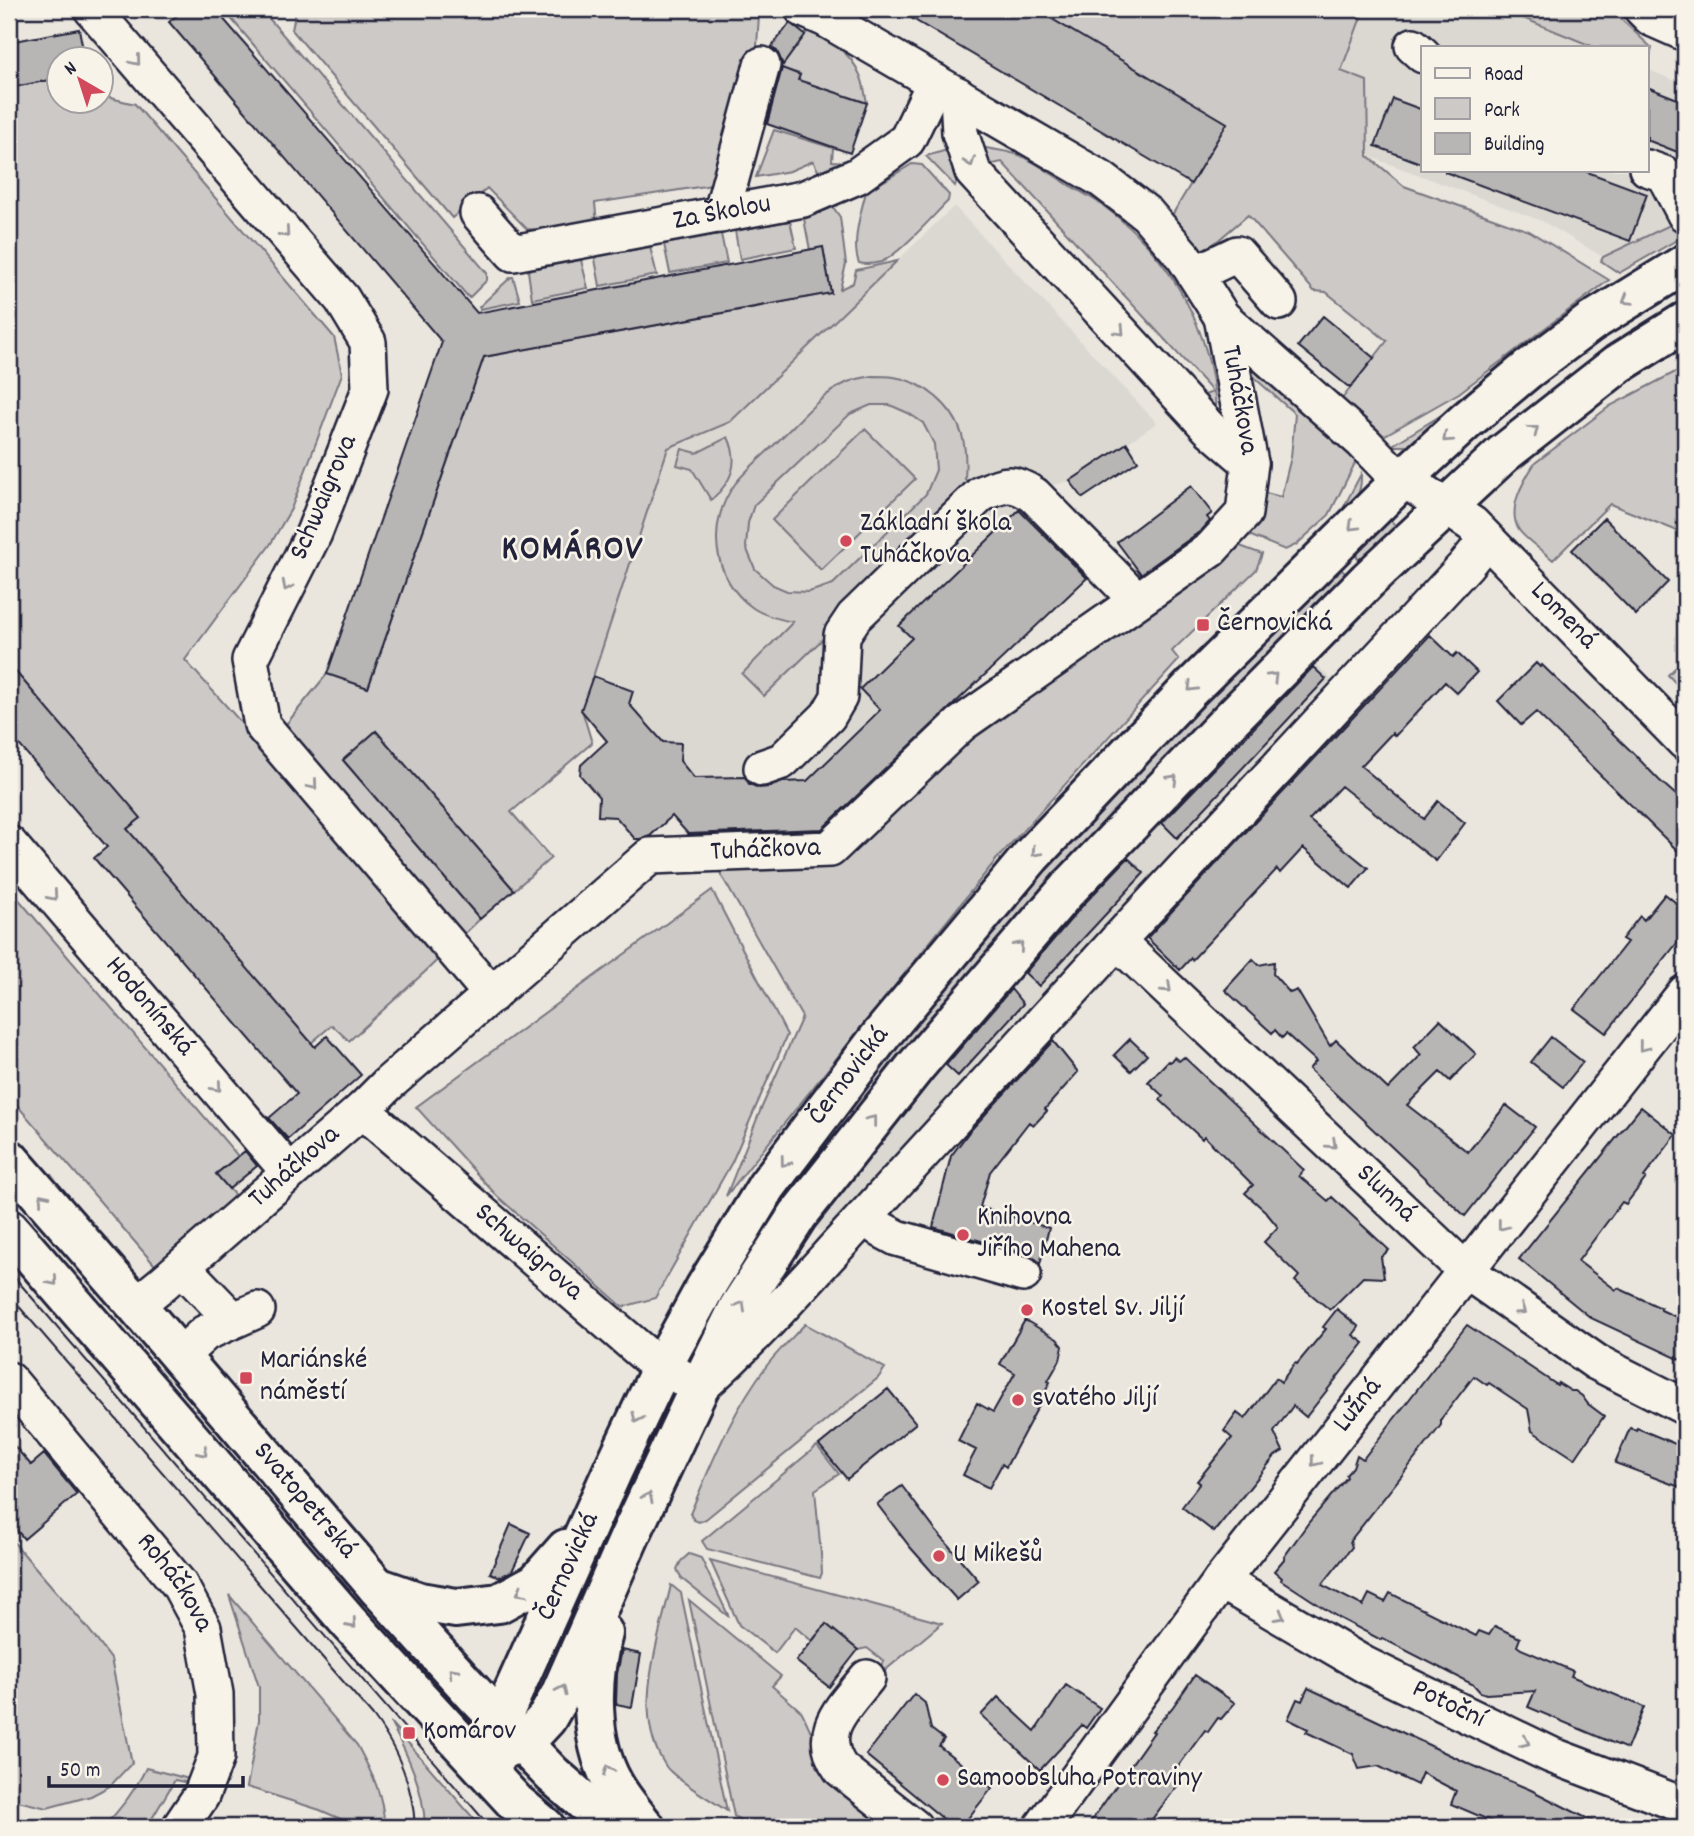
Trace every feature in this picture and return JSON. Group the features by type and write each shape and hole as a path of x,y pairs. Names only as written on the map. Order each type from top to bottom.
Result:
{"main road":[{"name":"Černovická","path":"630,1536 739,1307 798,1214 916,1066 1076,881 1358,590 1427,495 1467,420 1591,322 1685,264"},
{"name":"Černovická","path":"495,1749 586,1527 662,1367 705,1288 767,1186 890,1023 1031,856 1190,689 1427,495 1503,454 1618,364 1685,322"},
{"name":"Svatopetrská","path":"9,1159 377,1587 475,1696 515,1802 545,1827"},
{"name":"Svatopetrská","path":"9,1229 348,1620 495,1749 553,1775 613,1827"},
{"path":"377,1587 420,1602 456,1608 499,1604 536,1583 586,1527"},
{"path":"495,1749 535,1731 547,1718 560,1695 630,1536"},
{"path":"630,1536 596,1658 594,1718 612,1783 645,1827"}],"street":[{"name":"Schwaigrova","path":"92,9 342,299 368,342 370,389 314,533 250,660 262,725 492,995"},
{"name":"Tuháčkova","path":"803,9 826,19 1101,179 1147,214 1184,257 1222,317 1363,442 1390,470 1427,495"},
{"path":"1642,9 1651,18 1685,33"},
{"path":"722,215 762,65"},
{"name":"Za Školou","path":"478,213 513,253 803,200 857,176 907,140 946,88"},
{"path":"946,88 973,172 1209,428 1250,463"},
{"path":"1648,168 1664,174 1685,214"},
{"path":"1195,274 1237,254 1279,302"},
{"name":"Tuháčkova","path":"136,1305 650,856 830,849 961,724 1211,549 1244,513 1250,463 1222,317"},
{"path":"762,768 782,761 828,716 839,697 842,635 854,617 981,494 1006,484 1021,487 1034,495 1137,600"},
{"name":"Lomená","path":"1427,495 1472,524 1685,742"},
{"name":"Černovická","path":"699,1388 747,1343 864,1217 1466,565 1486,540"},
{"name":"Hodonínská","path":"9,844 289,1172"},
{"name":"Slunná","path":"1117,941 1466,1271 1596,1362 1685,1407"},
{"name":"Lužná","path":"1042,1827 1221,1581 1685,993"},
{"name":"Schwaigrova","path":"362,1110 628,1340 662,1367 699,1388"},
{"path":"864,1217 897,1238 1023,1274"},
{"path":"180,1356 205,1333 245,1315 182,1267"},
{"name":"Roháčkova","path":"9,1380 179,1584 203,1628 215,1693 216,1758 201,1796 180,1827"},
{"name":"Potoční","path":"1221,1581 1365,1665 1457,1710 1551,1755 1685,1806"},
{"path":"867,1678 833,1725 829,1738 831,1750 841,1769 914,1827"}],"shaded area":[{"path":"1364,9 1501,9 1592,46 1421,46 1421,172 1648,172 1648,69 1685,85 1685,218 1603,257 1542,221 1368,156 1367,81 1340,71"},
{"name":"Základní škola Tuháčkova","path":"954,206 1157,423 1070,481 1041,488 1089,576 913,742 916,745 823,834 694,842 672,817 646,840 635,839 616,817 598,816 599,797 580,775 581,765 607,742 581,710 668,448 730,422"},
{"path":"1312,660 1339,687 828,1236 811,1225 897,1113 1066,918"}],"green space":[{"path":"223,9 261,9 487,273 487,280 469,298"},
{"path":"296,9 743,9 759,15 755,77 718,184 595,203 597,224 541,230 527,229 487,188 452,218 292,30"},
{"path":"1035,9 1364,9 1341,71 1367,81 1368,156 1404,186 1529,231 1609,280 1459,393 1378,439 1338,404 1387,341 1326,292 1314,291 1248,215 1202,254 1171,217 1227,123"},
{"path":"1501,9 1610,9 1652,48 1648,65 1648,46 1592,46"},
{"path":"809,29 832,42 851,60 861,78 867,103 798,80 800,74 786,70 784,75 774,71 778,62 783,65"},
{"path":"46,81 46,116 116,116 116,99 135,104 334,337 342,374 291,509 270,545 185,660 264,748 327,674 368,688 484,357 831,293 823,248 810,250 804,219 833,207 840,217 846,264 840,289 853,283 856,270 897,261 730,422 668,448 582,710 592,743 511,812 551,858 514,890 376,731 343,760 480,919 349,1041 332,1025 311,1043 127,829 140,818 9,665 9,88"},
{"path":"774,130 833,148 832,161 846,162 822,178 813,161 790,171 756,177"},
{"path":"971,146 1019,155 1031,161 1101,204 1147,246 1183,295 1196,323 1213,382 1216,413 1196,398 1213,392 1002,162 979,167"},
{"path":"951,149 961,169 955,186 926,156"},
{"path":"912,164 922,165 949,195 948,201 906,244 888,258 881,262 859,263 856,237 866,192"},
{"path":"790,221 796,248 740,259 735,231"},
{"path":"1674,223 1682,237 1619,273 1601,261 1603,257"},
{"path":"721,234 727,263 670,273 664,244"},
{"path":"650,247 657,275 600,286 595,259 598,256"},
{"path":"581,260 588,288 532,299 528,271 530,269"},
{"path":"511,277 520,301 480,309 479,307"},
{"path":"1685,367 1685,534 1610,504 1553,560 1519,530 1514,513 1518,495 1535,463 1610,406"},
{"path":"1251,368 1356,461 1329,515 1296,545 1285,550 1244,533 1259,511 1266,493 1281,497 1291,457 1295,414 1249,373 1248,369"},
{"path":"872,376 905,379 927,390 945,405 962,435 965,479 976,490 764,696 742,674 793,622 753,608 739,596 729,582 718,550 720,516 726,499 740,478 811,408 852,380","holes":["871,405 890,405 923,423 934,444 936,470 926,494 833,584 809,592 787,591 773,585 755,569 746,547 748,523 754,505 850,414"]},
{"path":"1466,400 1417,442 1407,446 1391,446"},
{"path":"865,429 915,479 821,570 772,520"},
{"path":"728,437 732,446 732,472 711,500 692,469 677,465 682,449 697,453"},
{"path":"1361,474 1358,495 1337,520"},
{"path":"1390,519 1396,527 1394,533 1363,563 1350,550"},
{"path":"1240,546 1262,554 1256,570 1172,651 1179,660 996,860 726,1196 802,1017 711,857 827,862 941,753 1234,547"},
{"path":"1336,565 1351,578 722,1298 719,1295 794,1176 989,929 1090,817"},
{"path":"1685,658 1685,693 1668,675"},
{"path":"9,888 238,1156 216,1174 239,1200 159,1270 9,1096"},
{"path":"712,890 787,1035 732,1162 655,1298 623,1307 497,1196 416,1107"},
{"path":"805,1324 885,1368 878,1378 706,1519 699,1522 694,1520 690,1514 724,1436 744,1399 768,1364"},
{"path":"817,1446 839,1474 815,1490 821,1554 820,1578 707,1549 702,1541"},
{"path":"9,1537 111,1659 132,1763 110,1786 91,1796 47,1808 9,1799"},
{"path":"689,1554 701,1558 729,1617 681,1578 677,1569"},
{"path":"710,1560 942,1623 882,1673 874,1674 884,1661 867,1648 858,1650 826,1624 812,1641 795,1627 775,1653 739,1625"},
{"path":"671,1585 681,1593 727,1811 669,1770 653,1738 649,1717 651,1673"},
{"path":"229,1595 357,1745 380,1795 384,1827 359,1827 320,1810 247,1787 259,1720 259,1687"},
{"path":"689,1600 781,1676 772,1686 802,1712 832,1778 892,1827 752,1827 734,1816"},
{"path":"390,1722 481,1827 425,1827 422,1799 414,1773"},
{"path":"146,1768 193,1780 188,1783 175,1780 147,1827 103,1827 127,1799"}],"building":[{"path":"184,9 215,9 477,313 823,247 831,293 484,357 368,688 327,674 442,342 169,22"},
{"path":"896,9 1035,9 1227,123 1191,184"},
{"path":"790,23 805,35 783,65 777,51 771,48"},
{"path":"79,29 82,46 46,46 46,81 9,88 9,42"},
{"path":"782,68 800,75 798,80 867,103 850,153 767,124"},
{"path":"1648,87 1685,102 1685,155 1648,140"},
{"path":"1393,99 1421,109 1421,163 1375,146"},
{"path":"1445,172 1587,172 1647,194 1630,241"},
{"path":"1323,316 1374,358 1350,388 1298,346"},
{"path":"1127,443 1138,461 1083,498 1070,481"},
{"path":"1191,486 1212,513 1207,517 1210,521 1202,530 1141,574 1117,542"},
{"path":"1019,510 1087,578 822,829 688,834 672,816 650,836 635,839 616,817 598,816 599,797 580,775 581,765 607,741 581,710 593,676 633,691 629,704 663,742 681,743 680,761 694,778 745,777 749,784 759,788 783,782 807,781 880,710 860,689 912,638 899,626"},
{"path":"1604,518 1668,582 1636,615 1572,550"},
{"path":"1430,635 1453,657 1457,653 1477,672 1457,693 1445,682 1395,736 1392,733 1361,766 1424,819 1438,801 1465,823 1436,861 1341,786 1309,820 1368,868 1351,888 1303,848 1280,873 1277,869 1180,970 1147,938"},
{"path":"1536,663 1540,667 1542,665 1685,803 1685,858 1536,712 1521,725 1498,701"},
{"path":"9,664 141,818 127,829 315,1047 327,1036 361,1075 288,1139 269,1118 297,1094 94,858 107,847 9,733"},
{"path":"1313,667 1326,679 1177,838 1162,823"},
{"path":"376,731 514,890 480,919 343,760"},
{"path":"1128,858 1144,873 1039,986 1025,973 1083,905"},
{"path":"1665,894 1685,910 1685,933 1606,1033 1574,1009 1627,942 1622,939 1640,916 1644,920"},
{"path":"1253,959 1259,965 1274,962 1273,974 1290,993 1297,990 1330,1046 1336,1040 1388,1089 1421,1055 1414,1047 1440,1020 1476,1054 1450,1081 1440,1072 1407,1105 1468,1152 1506,1105 1535,1127 1465,1216 1309,1069 1316,1061 1286,1034 1282,1038 1275,1030 1272,1033 1225,990"},
{"path":"1011,989 1023,1004 958,1076 946,1065"},
{"path":"1551,1037 1583,1062 1563,1087 1531,1062"},
{"path":"1130,1039 1147,1055 1131,1071 1114,1055"},
{"path":"1053,1041 1078,1072 1034,1125 1029,1122 990,1172 980,1207 1049,1228 1040,1264 1029,1255 933,1227 951,1156 969,1132"},
{"path":"1174,1057 1179,1061 1184,1057 1304,1170 1299,1176 1328,1201 1332,1197 1389,1250 1381,1257 1384,1278 1363,1277 1330,1310 1295,1281 1299,1276 1264,1242 1278,1227 1245,1193 1253,1185 1204,1136 1202,1139 1160,1100 1163,1096 1148,1082"},
{"path":"1641,1107 1676,1135 1626,1204 1622,1202 1578,1261 1616,1290 1618,1288 1685,1321 1685,1362 1591,1318 1519,1259"},
{"path":"245,1151 257,1166 229,1189 216,1174"},
{"path":"1337,1309 1359,1327 1353,1335 1364,1343 1306,1417 1293,1406 1274,1432 1283,1451 1275,1456 1214,1532 1182,1507 1200,1483 1197,1481 1232,1438 1224,1431 1237,1413 1245,1419 1276,1378 1281,1382 1326,1329 1323,1327"},
{"name":"svatého Jiljí","path":"1025,1320 1057,1339 1063,1346 1060,1360 1006,1467 1002,1464 989,1488 963,1475 976,1450 958,1441 977,1403 993,1412 1015,1373 1000,1364"},
{"path":"1467,1325 1557,1385 1558,1383 1575,1391 1604,1416 1575,1459 1532,1431 1528,1409 1474,1376 1441,1419 1441,1425 1429,1441 1350,1541 1352,1547 1322,1585 1363,1606 1369,1594 1385,1602 1390,1593 1476,1636 1479,1631 1489,1635 1495,1626 1520,1638 1517,1646 1521,1649 1573,1671 1571,1676 1644,1707 1627,1749 1528,1707 1535,1691 1486,1694 1480,1692 1474,1685 1339,1618 1281,1580 1274,1571 1309,1522 1347,1477 1357,1455 1363,1459"},
{"path":"888,1389 916,1423 847,1479 819,1445"},
{"path":"1630,1428 1637,1428 1685,1448 1685,1489 1615,1463"},
{"path":"9,1440 31,1465 44,1454 77,1494 24,1539 9,1521"},
{"path":"902,1486 979,1581 957,1600 910,1547 877,1504"},
{"path":"511,1524 530,1533 512,1571 500,1577 490,1573"},
{"path":"826,1624 858,1650 829,1687 796,1661"},
{"path":"622,1650 641,1654 632,1707 616,1704 617,1674"},
{"path":"1195,1675 1235,1703 1221,1719 1218,1718 1208,1732 1205,1730 1172,1775 1181,1781 1146,1827 1087,1827 1154,1732 1152,1731"},
{"path":"1066,1685 1100,1708 1086,1728 1082,1725 1040,1770 981,1715 998,1697 1035,1731"},
{"path":"1308,1688 1531,1790 1604,1827 1505,1827 1451,1804 1456,1791 1422,1773 1417,1785 1378,1766 1359,1769 1353,1754 1306,1732 1308,1729 1288,1719 1297,1699 1302,1701"},
{"path":"914,1694 925,1703 931,1729 944,1739 939,1746 992,1788 961,1827 953,1827 866,1755"}],"tram line":[{"path":"9,1271 490,1827"},
{"path":"9,1295 373,1716 403,1768 415,1827"}],"place":[{"name":"Základní škola Tuháčkova","path":"846,541"},
{"name":"Černovická","path":"1203,625"},
{"name":"Knihovna Jiřího Mahena","path":"963,1235"},
{"name":"Kostel Sv. Jiljí","path":"1027,1310"},
{"name":"Mariánské náměstí","path":"246,1378"},
{"name":"svatého Jiljí","path":"1018,1400"},
{"name":"U Mikešů","path":"939,1556"},
{"name":"Komárov","path":"409,1733"},
{"name":"Samoobsluha Potraviny","path":"943,1780"}],"district":[{"name":"KOMÁROV","path":"573,551"}]}
